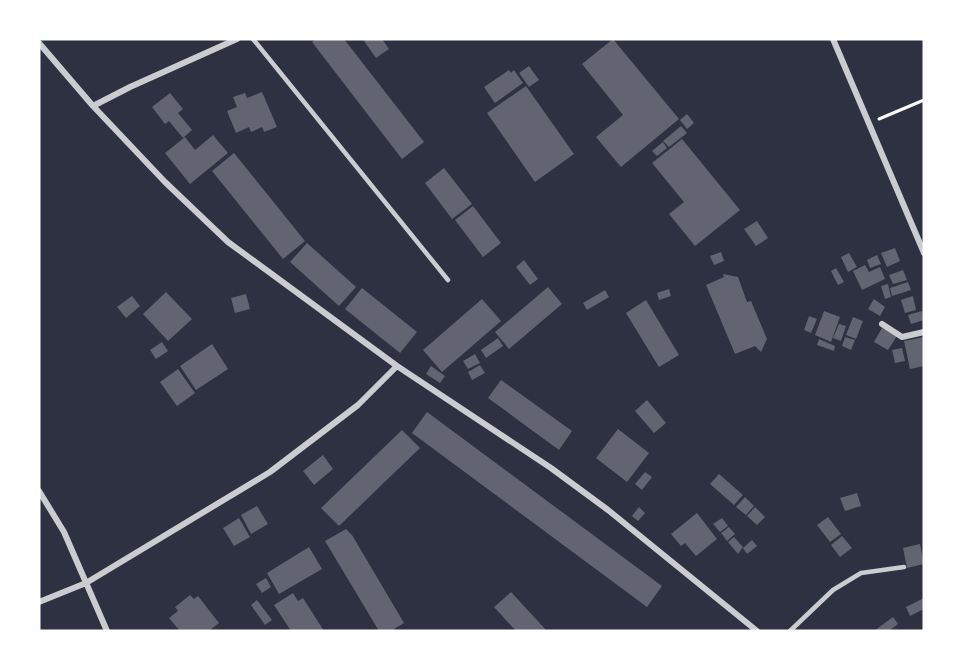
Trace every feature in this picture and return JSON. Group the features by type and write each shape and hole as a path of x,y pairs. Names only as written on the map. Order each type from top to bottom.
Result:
{"street":[{"path":"93,106 237,39"},
{"path":"833,39 924,253"},
{"path":"39,43 93,106 165,182 228,242 397,366 551,468 608,510 757,631"},
{"path":"882,324 902,337 924,332"},
{"path":"39,602 86,583 270,472 357,405 397,366"},
{"path":"39,491 64,532 107,631"}],"lane":[{"path":"253,39 448,280"},
{"path":"790,631 833,590 861,573 904,567"}],"path":[{"path":"869,123 924,100"}],"building":[{"path":"316,39 344,39 424,142 402,159 312,42"},
{"path":"382,39 389,49 376,58 364,41"},
{"path":"613,39 679,119 621,167 596,137 623,115 582,64"},
{"path":"529,66 539,80 529,87 519,73"},
{"path":"509,70 511,73 514,70 523,83 495,103 484,87"},
{"path":"526,86 574,154 535,182 487,113"},
{"path":"262,92 277,127 264,132 262,127 251,132 249,127 236,133 227,111 237,107 233,97 245,93 247,98"},
{"path":"170,93 183,109 178,113 192,130 183,138 169,121 165,124 152,107"},
{"path":"687,114 694,123 687,129 680,120"},
{"path":"681,126 687,133 669,147 663,141"},
{"path":"213,135 228,153 190,184 165,153 185,137 195,150"},
{"path":"682,139 740,210 695,246 669,214 684,202 652,163"},
{"path":"663,142 667,148 657,156 652,151"},
{"path":"234,153 305,241 283,259 212,171"},
{"path":"444,168 472,204 452,219 425,183"},
{"path":"473,206 501,243 483,257 455,220"},
{"path":"757,221 768,238 756,246 744,229"},
{"path":"307,243 356,287 339,306 290,262"},
{"path":"895,248 900,261 887,267 881,253"},
{"path":"721,252 724,261 714,265 710,256"},
{"path":"849,253 857,267 848,272 841,257"},
{"path":"877,255 881,264 870,268 867,260"},
{"path":"524,260 538,279 530,285 516,267"},
{"path":"865,265 869,272 880,267 885,279 862,290 853,271"},
{"path":"836,268 844,282 838,285 831,271"},
{"path":"903,270 907,280 893,284 889,275"},
{"path":"723,274 738,277 747,302 751,301 767,339 761,352 755,346 735,354 706,285 724,277"},
{"path":"908,282 911,290 892,296 890,288"},
{"path":"888,284 891,297 885,299 881,286"},
{"path":"548,287 562,304 509,349 495,332"},
{"path":"362,288 417,332 400,353 345,309"},
{"path":"669,289 671,296 659,300 657,293"},
{"path":"605,290 609,297 587,310 583,303"},
{"path":"166,292 192,319 168,341 143,314"},
{"path":"246,294 250,309 235,313 231,298"},
{"path":"132,296 140,306 126,318 117,307"},
{"path":"913,296 916,310 905,313 901,300"},
{"path":"482,299 501,321 442,372 423,350"},
{"path":"874,299 885,307 880,316 868,309"},
{"path":"646,300 679,355 659,367 626,313"},
{"path":"824,311 840,317 831,342 815,335"},
{"path":"922,311 924,320 911,324 908,315"},
{"path":"809,316 817,319 811,333 804,330"},
{"path":"853,317 863,321 856,339 846,335"},
{"path":"839,324 846,326 841,341 833,338"},
{"path":"882,328 897,336 888,350 874,342"},
{"path":"845,337 855,340 851,350 842,346"},
{"path":"924,337 924,366 910,369 904,341"},
{"path":"498,338 503,346 486,358 481,350"},
{"path":"819,339 835,346 834,351 817,345"},
{"path":"162,342 168,351 156,359 150,350"},
{"path":"212,344 228,369 196,390 180,366"},
{"path":"902,348 905,361 895,363 892,350"},
{"path":"475,354 480,363 468,369 463,361"},
{"path":"480,365 485,373 472,380 468,372"},
{"path":"431,366 445,376 440,383 426,374"},
{"path":"178,369 195,393 177,406 160,382"},
{"path":"501,380 572,431 559,450 488,398"},
{"path":"647,400 666,423 654,433 635,411"},
{"path":"427,412 662,586 647,607 412,433"},
{"path":"618,429 649,453 627,482 596,458"},
{"path":"402,430 420,448 339,526 321,508"},
{"path":"323,455 333,469 314,485 303,471"},
{"path":"645,472 652,477 642,490 635,484"},
{"path":"719,474 743,495 734,505 710,484"},
{"path":"857,493 861,506 845,511 840,498"},
{"path":"745,497 754,506 746,515 736,507"},
{"path":"257,506 268,524 251,534 241,515"},
{"path":"639,507 645,513 638,521 632,516"},
{"path":"755,507 765,517 757,525 747,516"},
{"path":"697,513 717,539 696,556 685,543 681,546 671,534"},
{"path":"828,517 841,534 830,542 817,525"},
{"path":"239,518 250,537 234,546 223,528"},
{"path":"722,518 728,526 720,532 713,524"},
{"path":"729,527 735,534 727,541 721,533"},
{"path":"346,529 352,535 404,623 391,631 379,631 325,541"},
{"path":"842,536 852,548 840,557 831,545"},
{"path":"734,537 743,547 738,554 728,542"},
{"path":"752,540 757,546 747,554 743,548"},
{"path":"920,544 924,564 907,568 903,548"},
{"path":"309,547 322,569 279,594 267,573"},
{"path":"266,578 271,587 262,593 256,584"},
{"path":"511,592 547,631 516,631 494,607"},
{"path":"293,593 298,601 303,598 324,631 291,631 274,605"},
{"path":"190,595 194,599 198,596 219,623 209,631 180,631 169,618 178,611 175,607"},
{"path":"924,598 924,609 910,616 906,607"},
{"path":"257,600 272,620 265,625 251,605"},
{"path":"893,617 898,624 889,631 874,631"}]}
